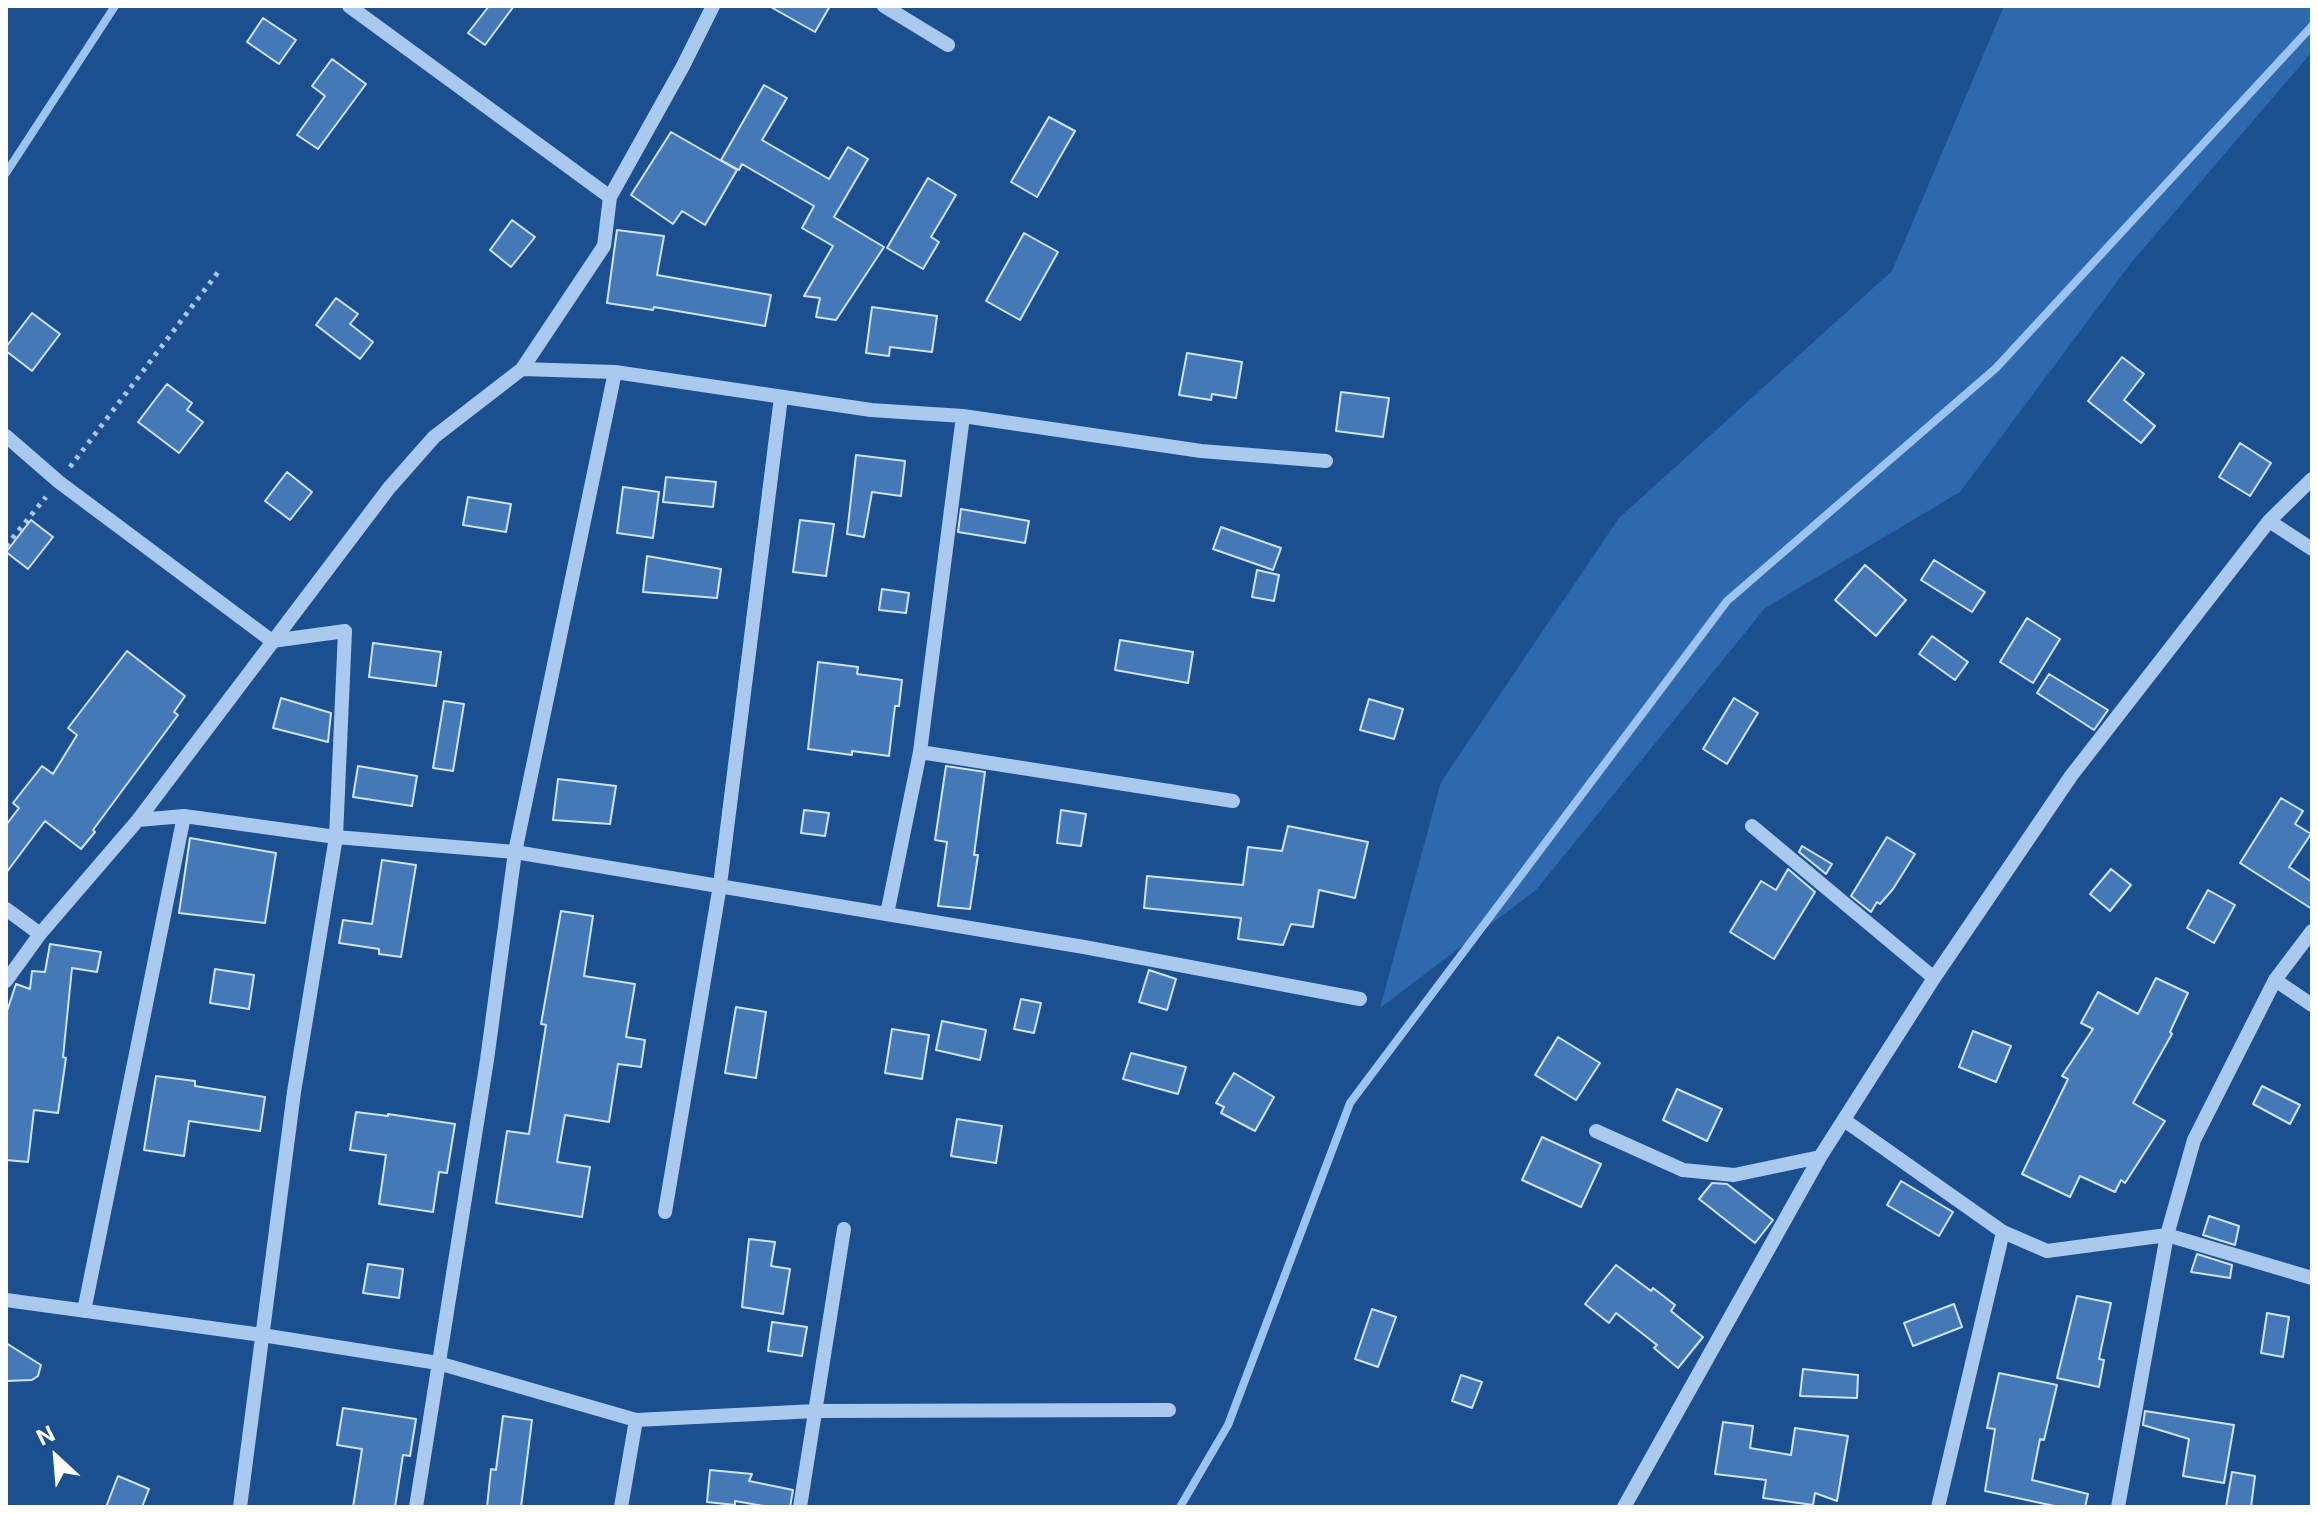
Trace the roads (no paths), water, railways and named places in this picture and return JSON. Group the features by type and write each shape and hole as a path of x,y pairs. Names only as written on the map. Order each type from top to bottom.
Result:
{"street":[{"path":"349,6 610,197"},
{"path":"6,981 40,934 138,820 389,488 434,437 522,369 604,246 610,197 713,6"},
{"path":"884,6 948,45"},
{"path":"522,369 615,372 871,410 963,416 1201,451 1326,461"},
{"path":"416,1507 487,1060 515,852 615,372"},
{"path":"665,1212 720,885 781,397"},
{"path":"887,914 920,752 963,416"},
{"path":"6,436 59,482 272,641 345,631 336,837 294,1092 240,1507"},
{"path":"1624,1507 1820,1157 1934,978 2071,776 2269,521 2312,479"},
{"path":"2269,521 2312,549"},
{"path":"920,752 1233,801"},
{"path":"138,820 184,816 336,837 515,852 1084,947 1360,999"},
{"path":"84,1311 184,816"},
{"path":"1752,826 1934,978"},
{"path":"6,909 40,934"},
{"path":"2118,1507 2167,1235 2194,1140 2275,980 2312,931"},
{"path":"2275,980 2312,1005"},
{"path":"1844,1120 2003,1232 2047,1251 2167,1235 2312,1278"},
{"path":"1596,1131 1683,1170 1734,1175 1820,1157"},
{"path":"800,1507 844,1229"},
{"path":"1938,1507 2003,1232"},
{"path":"6,1300 438,1363 636,1420 815,1411 1169,1410"},
{"path":"621,1507 636,1420"}],"waterway":[{"path":"6,173 115,6"},
{"path":"1180,1507 1228,1425 1350,1103 1727,601 1996,368 2312,26"}]}
